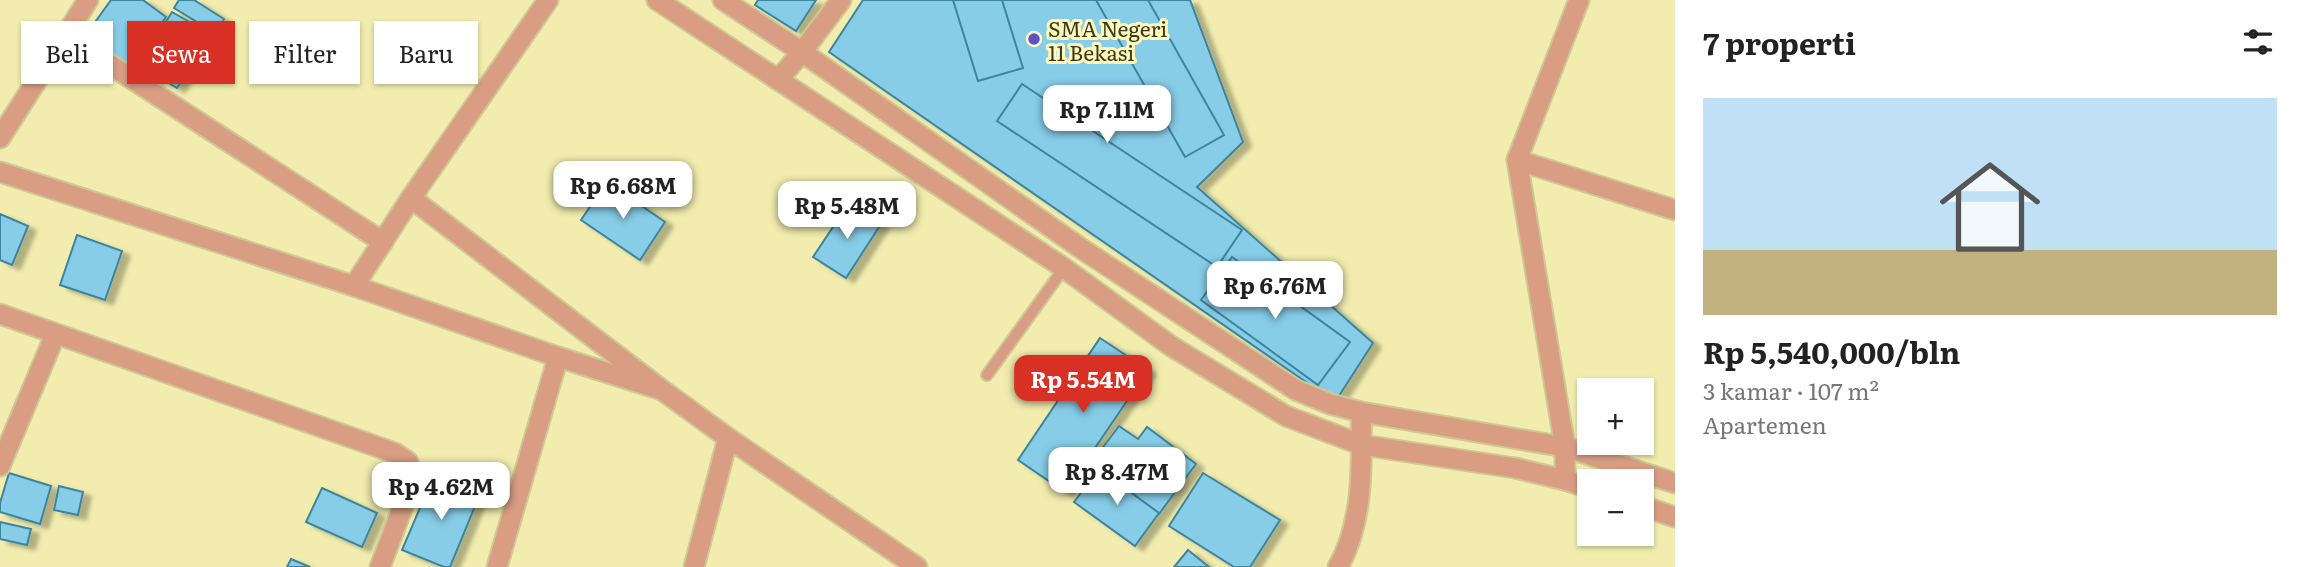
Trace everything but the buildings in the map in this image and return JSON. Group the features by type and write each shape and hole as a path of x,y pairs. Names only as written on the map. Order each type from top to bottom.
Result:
{"street":[{"path":"75,21 88,0"},
{"path":"354,286 411,198 548,0"},
{"path":"657,0 1064,268 1171,346 1286,416 1362,445 1515,468 1577,484"},
{"path":"723,0 802,52 1079,247 1296,390 1330,404 1361,412 1565,447 1675,483"},
{"path":"778,80 841,0"},
{"path":"1565,480 1565,447 1517,160 1579,0"},
{"path":"113,67 383,242"},
{"path":"0,138 35,84"},
{"path":"1517,160 1675,210"},
{"path":"0,172 354,286 662,390"},
{"path":"411,198 662,390 917,567"},
{"path":"1064,268 1079,247"},
{"path":"0,314 374,444 402,458 408,462 413,480 380,567"},
{"path":"0,466 55,335"},
{"path":"497,567 558,357"},
{"path":"1338,567 1347,552 1356,514 1362,445 1361,412"},
{"path":"694,567 728,438"},
{"path":"1654,510 1675,517"}],"lane":[{"path":"987,375 1064,268"}],"place":[{"name":"SMA Negeri 11 Bekasi","path":"1034,39"}]}
